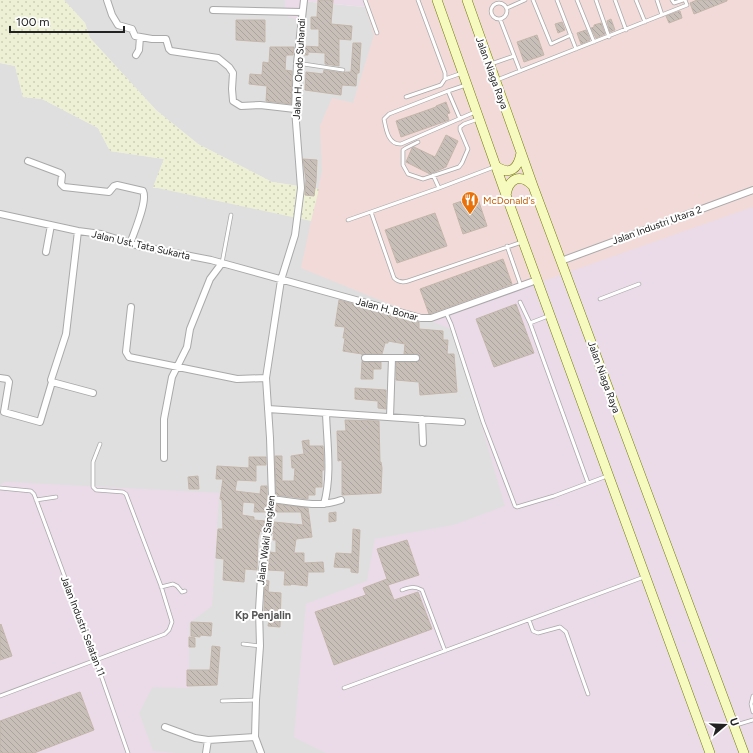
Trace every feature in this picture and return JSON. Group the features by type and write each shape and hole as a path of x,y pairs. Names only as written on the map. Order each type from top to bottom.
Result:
{"main road":[{"path":"437,0 466,85 710,753"},
{"name":"Jalan Niaga Raya","path":"467,0 533,186 744,753"},
{"path":"496,166 502,171 510,171 516,168 520,162 521,153"},
{"path":"506,195 508,186 512,181 519,178 527,180 533,186"}],"street":[{"path":"107,0 112,15 118,25 132,29 134,35 140,37 166,39 171,51 218,58 229,66 233,73 233,101 242,106 260,105 295,108"},
{"name":"Jalan H. Ondo Suhandi","path":"281,280 295,235 301,188 295,108 297,63 304,0"},
{"path":"213,10 302,12"},
{"path":"136,55 139,50 140,37"},
{"path":"28,161 60,173 62,175 61,184 64,187 109,192 114,186 117,185 143,191 145,194 144,204 130,244"},
{"name":"Jalan Industri Utara 2","path":"561,261 753,190"},
{"name":"Jalan Ust. Tata Sukarta","path":"0,214 78,231 101,234 130,244 222,264 281,280"},
{"path":"46,252 51,225"},
{"path":"0,378 7,379 9,382 4,412 40,422 52,382 51,380 66,334 78,231"},
{"path":"164,458 164,419 172,378 187,347 192,323 210,279 222,264"},
{"name":"Jalan H. Bonar","path":"281,280 421,318 431,318 537,280"},
{"name":"Jalan Wakil Sangken","path":"261,753 255,737 260,646 259,610 261,577 272,499 266,378 281,280"},
{"path":"131,307 126,352 129,358 237,378 266,378"},
{"path":"365,358 416,358"},
{"path":"390,417 392,358"},
{"path":"52,382 93,393"},
{"path":"268,409 462,422"},
{"path":"324,504 328,465 326,413"},
{"path":"422,419 424,443"},
{"path":"272,499 311,504 324,504 341,500"},
{"path":"165,727 195,738 208,740 255,737"},
{"path":"206,753 208,740"}],"lane":[{"path":"365,0 377,33"},
{"path":"418,0 445,73 445,79"},
{"path":"507,8 526,0"},
{"path":"533,0 551,44 571,35"},
{"path":"557,0 576,49"},
{"path":"577,0 594,42"},
{"path":"596,0 608,37"},
{"path":"615,0 626,30"},
{"path":"636,0 644,22"},
{"path":"657,0 662,15"},
{"path":"496,81 687,5 684,0 674,4 672,0"},
{"path":"500,19 495,18 491,11 492,6 497,1 503,3 507,8"},
{"path":"500,19 505,16 507,8"},
{"path":"500,19 520,71"},
{"path":"489,65 514,56"},
{"path":"297,63 343,70"},
{"path":"406,97 441,84 445,79 462,73"},
{"path":"466,85 386,116 384,119 389,138 392,142 401,144 460,119 477,115"},
{"path":"448,91 460,119"},
{"path":"418,142 403,150 402,157 404,169 408,174 418,178 423,178 433,176 461,165 468,149 460,127 477,115"},
{"path":"348,220 496,166"},
{"path":"433,176 438,188"},
{"path":"371,212 394,278 401,282 408,281 523,241"},
{"path":"222,264 231,215"},
{"path":"507,246 521,286"},
{"path":"600,299 640,284"},
{"path":"520,302 530,323 588,483"},
{"path":"445,312 451,324 483,422 515,506 517,507 554,496 609,475"},
{"path":"530,323 550,315"},
{"path":"0,696 166,634 169,630 172,622 161,587 126,494 123,492 96,490 93,487 93,462 100,444"},
{"path":"0,488 31,491 36,500 56,497"},
{"name":"Jalan Industri Selatan 11","path":"36,500 96,661 128,753"},
{"path":"344,688 645,576"},
{"path":"161,587 173,584 182,592 185,591"},
{"path":"402,590 410,586 422,590 445,651"},
{"path":"529,620 533,630 538,633 560,627 566,632 588,694"},
{"path":"243,644 260,646"},
{"path":"753,696 751,704 753,712"},
{"path":"222,701 256,700"},
{"path":"734,726 753,720"}],"shaded area":[{"path":"64,0 285,0 285,16 302,1 365,7 363,0 753,0 753,753 0,753 0,63 15,66 23,97 42,99 98,128 110,151 164,159 153,188 318,189 272,182 198,144 156,110 90,38 85,23"},
{"path":"285,0 363,0 365,7 302,1 302,20 285,16"},
{"path":"363,0 753,0 753,207 431,321 301,268 322,171 320,126 332,98 353,103 374,35"},
{"path":"753,207 753,753 326,753 294,737 306,604 367,581 375,539 454,525 505,506 454,330 431,321"},
{"path":"6,482 219,493 212,606 189,623 189,688 152,687 139,713 153,751 175,753 0,753 0,485"}],"green space":[{"path":"0,0 64,0 85,23 90,38 156,110 198,144 272,182 319,189 311,221 153,187 164,159 110,151 98,128 42,99 23,97 15,66 0,63"}],"building":[{"path":"318,0 333,0 331,24 352,26 351,40 339,39 339,66 325,64 325,53 308,52 308,55 302,55 303,46 319,47 319,29 311,29 311,17 317,17"},
{"path":"697,0 727,1 694,14 690,3"},
{"path":"680,11 682,18 669,23 666,16"},
{"path":"611,19 615,30 610,32 607,21"},
{"path":"236,20 265,20 265,42 236,40"},
{"path":"562,22 565,30 558,33 555,24"},
{"path":"601,23 605,34 596,38 591,28 594,27 594,25"},
{"path":"586,30 590,40 581,44 577,33"},
{"path":"537,35 544,55 524,62 517,42"},
{"path":"353,43 361,43 359,73 357,73 356,86 342,85 341,95 305,90 306,72 323,74 324,70 343,73 351,72"},
{"path":"270,47 294,47 293,55 286,55 285,70 292,71 291,104 266,101 267,86 249,84 250,74 262,75 263,62 269,63"},
{"path":"446,102 450,113 447,114 449,120 401,137 396,121"},
{"path":"446,135 458,141 446,167 430,174 406,162 412,148 414,147 435,157"},
{"path":"303,159 317,160 314,196 305,195 306,180"},
{"name":"McDonald's","path":"477,196 487,226 463,234 453,204"},
{"path":"435,213 447,246 397,263 385,230"},
{"path":"503,259 512,284 429,314 420,289"},
{"path":"339,300 419,322 419,329 443,331 443,340 448,340 447,354 454,354 457,392 420,395 419,382 396,380 396,362 416,362 420,358 418,354 404,354 405,344 388,341 388,343 385,343 382,354 362,355 343,351 345,327 335,326"},
{"path":"516,304 534,353 494,367 476,319"},
{"path":"362,361 381,362 381,369 373,369 373,379 361,379"},
{"path":"355,388 386,390 386,409 378,408 378,401 355,399"},
{"path":"345,420 379,421 380,462 382,468 381,493 342,495 342,460 338,461 337,431 346,431"},
{"path":"309,440 309,446 323,446 324,470 322,470 322,487 315,487 315,495 308,495 308,499 276,495 275,456 282,456 282,481 294,481 295,468 292,468 291,456 304,454 302,441"},
{"path":"249,457 266,457 266,465 256,465 256,481 237,480 235,491 260,494 261,486 267,486 266,512 254,512 255,503 243,502 242,515 254,517 254,520 265,521 263,532 260,531 258,539 257,570 245,569 244,582 223,580 224,559 216,558 218,529 223,529 222,500 220,499 223,479 216,479 217,466 249,468"},
{"path":"198,476 199,489 189,489 188,477"},
{"path":"276,504 308,508 312,537 296,539 294,553 304,553 304,563 323,562 324,572 308,572 307,586 291,584 284,585 285,571 268,570 270,552 276,553 276,540 273,540 274,534 272,533 274,522 303,525 301,512 275,512"},
{"path":"336,512 336,521 329,522 329,513"},
{"path":"353,529 360,530 358,573 351,572 351,568 334,567 336,553 352,554"},
{"path":"407,540 419,575 388,585 394,600 418,592 432,629 334,665 315,612 366,595 363,588 387,579 377,549"},
{"path":"265,580 269,581 268,592 281,593 280,627 268,626 270,613 264,611"},
{"path":"191,622 212,623 211,636 191,636"},
{"path":"1,624 12,656 0,660 0,625"},
{"path":"189,637 195,638 195,647 189,647"},
{"path":"212,646 220,647 217,685 187,686 187,670 210,670"},
{"path":"80,692 94,730 34,753 0,753 0,721"}],"place":[{"name":"McDonald's","path":"470,215"}],"district":[{"name":"Kp Penjalin","path":"263,615"}]}
